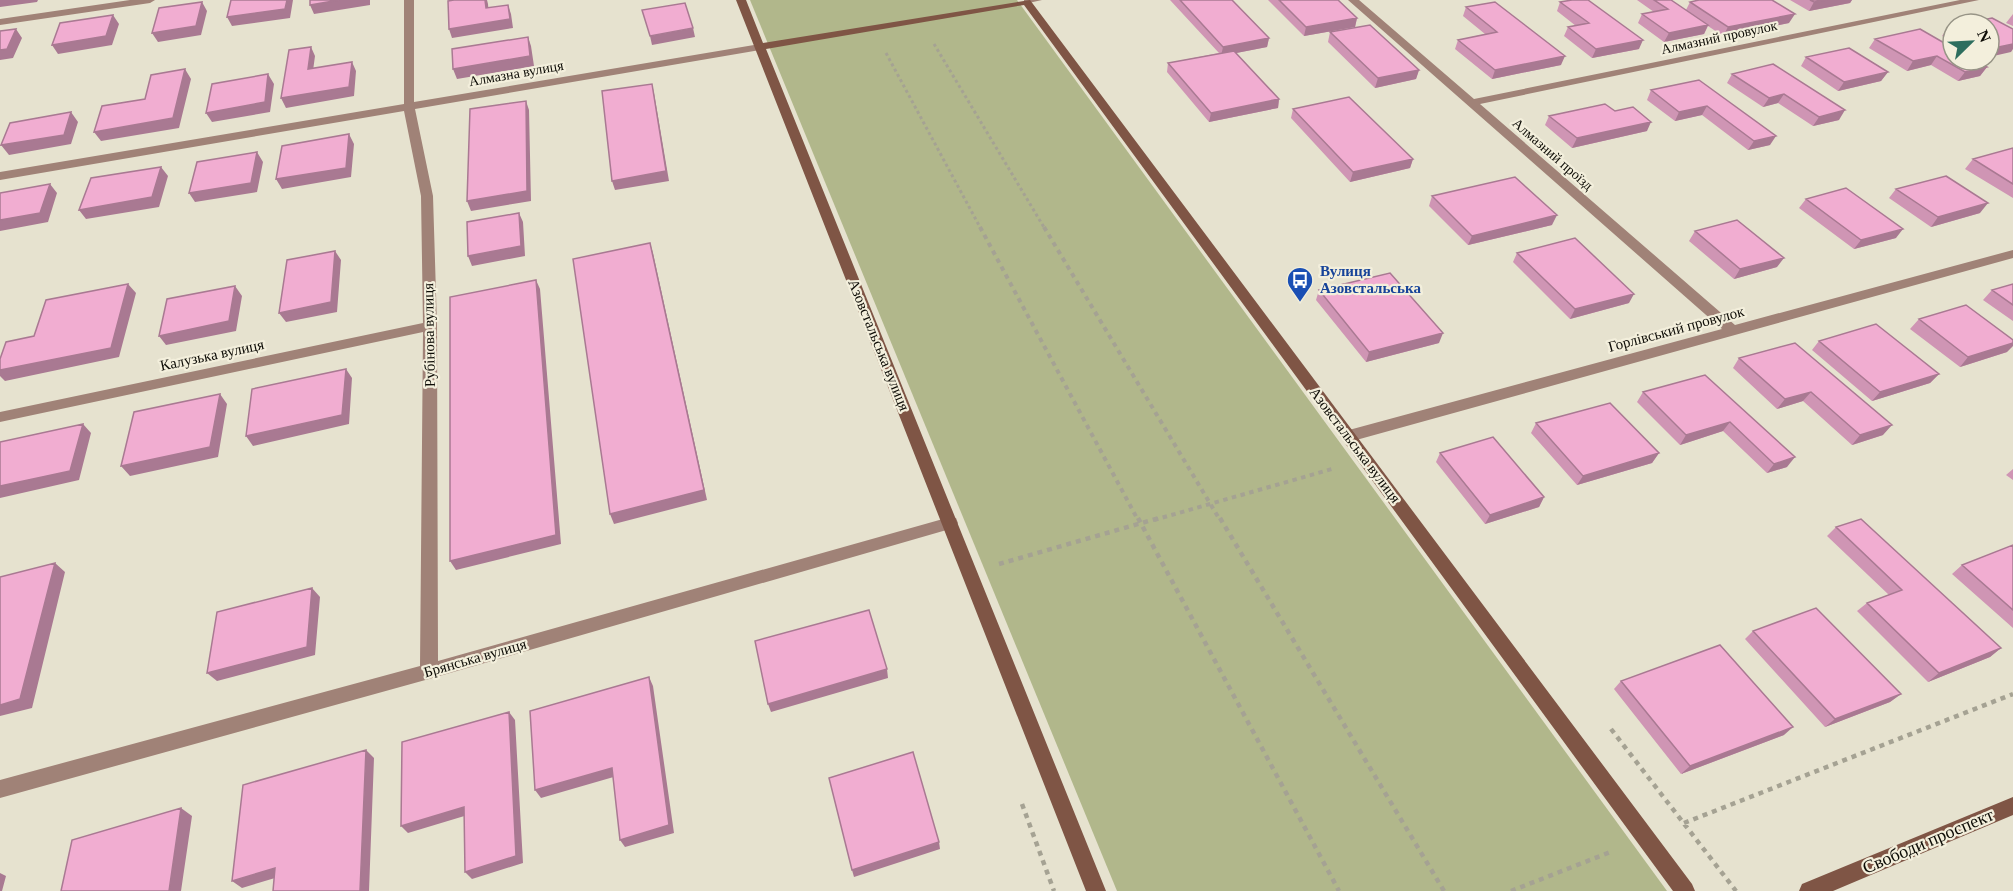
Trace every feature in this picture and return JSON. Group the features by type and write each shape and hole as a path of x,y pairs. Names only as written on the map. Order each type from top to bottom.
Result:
{"street":[{"path":"0,22 150,0"},
{"name":"Рубінова вулиця","path":"409,0 410,106 427,196 430,326 429,671"},
{"name":"Азовстальська вулиця","path":"741,0 1096,891"},
{"name":"Алмазний проїзд","path":"1353,0 1733,331"},
{"name":"Алмазний провулок","path":"1471,103 1974,0"},
{"name":"Алмазна вулиця","path":"0,176 1030,1"},
{"name":"Азовстальська вулиця","path":"1030,1 1685,891"},
{"name":"Горлівський провулок","path":"1349,436 2013,254"},
{"name":"Калузька вулиця","path":"0,417 430,326"},
{"name":"Брянська вулиця","path":"0,789 429,671 950,523"},
{"name":"Свободи проспект","path":"1809,891 2013,806"}],"path":[{"path":"920,20 1444,891"},
{"path":"872,28 1339,891"},
{"path":"969,572 1366,460"},
{"path":"1511,891 2013,694"},
{"path":"1684,823 1736,891"}],"green space":[{"path":"750,0 1017,0 1667,891 1117,891"}],"building":[{"path":"231,0 287,0 285,9 227,17"},
{"path":"310,0 339,0 310,5"},
{"path":"485,0 486,8 508,5 510,19 449,29 448,1"},
{"path":"1180,0 1232,0 1269,38 1223,47"},
{"path":"1279,0 1338,0 1357,18 1306,27"},
{"path":"1588,0 1643,40 1596,49 1568,27 1589,23 1560,2"},
{"path":"1654,0 1671,0 1708,25 1669,33 1642,14 1668,9"},
{"path":"1772,0 1795,14 1728,27 1690,2"},
{"path":"202,2 196,26 152,33 159,8"},
{"path":"1495,2 1565,56 1495,70 1458,40 1497,32 1466,7"},
{"path":"685,3 693,28 650,36 642,10"},
{"path":"113,15 106,36 52,45 60,23"},
{"path":"2001,23 2013,29 2013,44 2001,46"},
{"path":"1370,25 1419,70 1378,78 1330,32"},
{"path":"16,29 7,49 0,50 0,31"},
{"path":"1920,29 1941,41 1941,58 1937,56 1913,61 1875,39"},
{"path":"528,37 530,56 453,69 452,49"},
{"path":"311,47 308,69 352,62 349,87 281,98 289,50"},
{"path":"1849,48 1888,72 1844,82 1806,57"},
{"path":"1234,51 1279,99 1211,113 1168,63"},
{"path":"1773,64 1845,110 1819,117 1784,94 1769,98 1732,74"},
{"path":"185,69 173,118 94,132 102,106 145,99 151,75"},
{"path":"268,74 265,102 206,113 212,84"},
{"path":"1699,80 1776,136 1754,141 1707,106 1679,112 1651,90"},
{"path":"652,84 666,171 612,181 602,91"},
{"path":"1349,97 1413,159 1353,172 1293,109"},
{"path":"526,101 527,191 467,201 470,109"},
{"path":"1605,104 1615,111 1633,107 1651,122 1577,138 1549,116"},
{"path":"71,112 64,135 1,145 10,123"},
{"path":"349,134 346,168 276,179 282,146"},
{"path":"2013,148 2013,184 1973,159"},
{"path":"257,152 251,183 189,193 197,162"},
{"path":"161,167 152,197 79,210 91,178"},
{"path":"1946,176 1988,203 1938,217 1896,189"},
{"path":"1515,177 1557,215 1472,236 1432,196"},
{"path":"50,184 40,213 0,220 0,193"},
{"path":"1846,188 1903,229 1861,240 1806,199"},
{"path":"519,213 521,246 468,256 467,222"},
{"path":"1737,220 1784,258 1740,269 1695,231"},
{"path":"1575,238 1634,294 1575,309 1517,253"},
{"path":"650,243 704,490 610,514 573,259"},
{"path":"335,251 331,302 279,313 287,260"},
{"path":"1390,273 1443,333 1369,352 1319,290"},
{"path":"536,280 556,535 450,561 450,297"},
{"path":"128,284 111,348 0,370 0,359 6,342 34,336 46,300"},
{"path":"2013,284 2013,305 1992,290"},
{"path":"235,286 229,321 159,336 167,299"},
{"path":"1966,305 2013,340 2013,343 1968,357 1919,319"},
{"path":"1876,324 1939,374 1880,392 1819,341"},
{"path":"1795,343 1892,425 1860,435 1811,392 1785,399 1739,358"},
{"path":"346,369 342,415 246,436 252,389"},
{"path":"1705,375 1795,457 1774,464 1730,422 1686,435 1643,392"},
{"path":"220,394 210,447 121,466 134,412"},
{"path":"1610,403 1659,453 1583,476 1536,423"},
{"path":"83,424 70,471 0,486 0,442"},
{"path":"1493,437 1544,497 1490,515 1440,453"},
{"path":"1861,519 2001,648 1939,673 1867,603 1902,590 1836,527"},
{"path":"2013,545 2013,610 1962,565"},
{"path":"55,563 20,699 0,705 0,577"},
{"path":"312,588 307,647 207,673 217,612"},
{"path":"1816,608 1901,694 1835,719 1753,631"},
{"path":"869,610 887,669 768,704 755,641"},
{"path":"1720,645 1793,727 1690,766 1621,681"},
{"path":"649,677 669,825 620,840 612,768 535,790 530,711"},
{"path":"509,712 516,856 465,872 464,807 401,826 402,742"},
{"path":"366,750 360,891 273,891 275,868 232,881 243,785"},
{"path":"913,752 939,842 852,870 829,778"},
{"path":"181,808 169,891 61,891 72,840"}],"place":[{"name":"Вулиця Азовстальська","path":"1300,303"}]}
